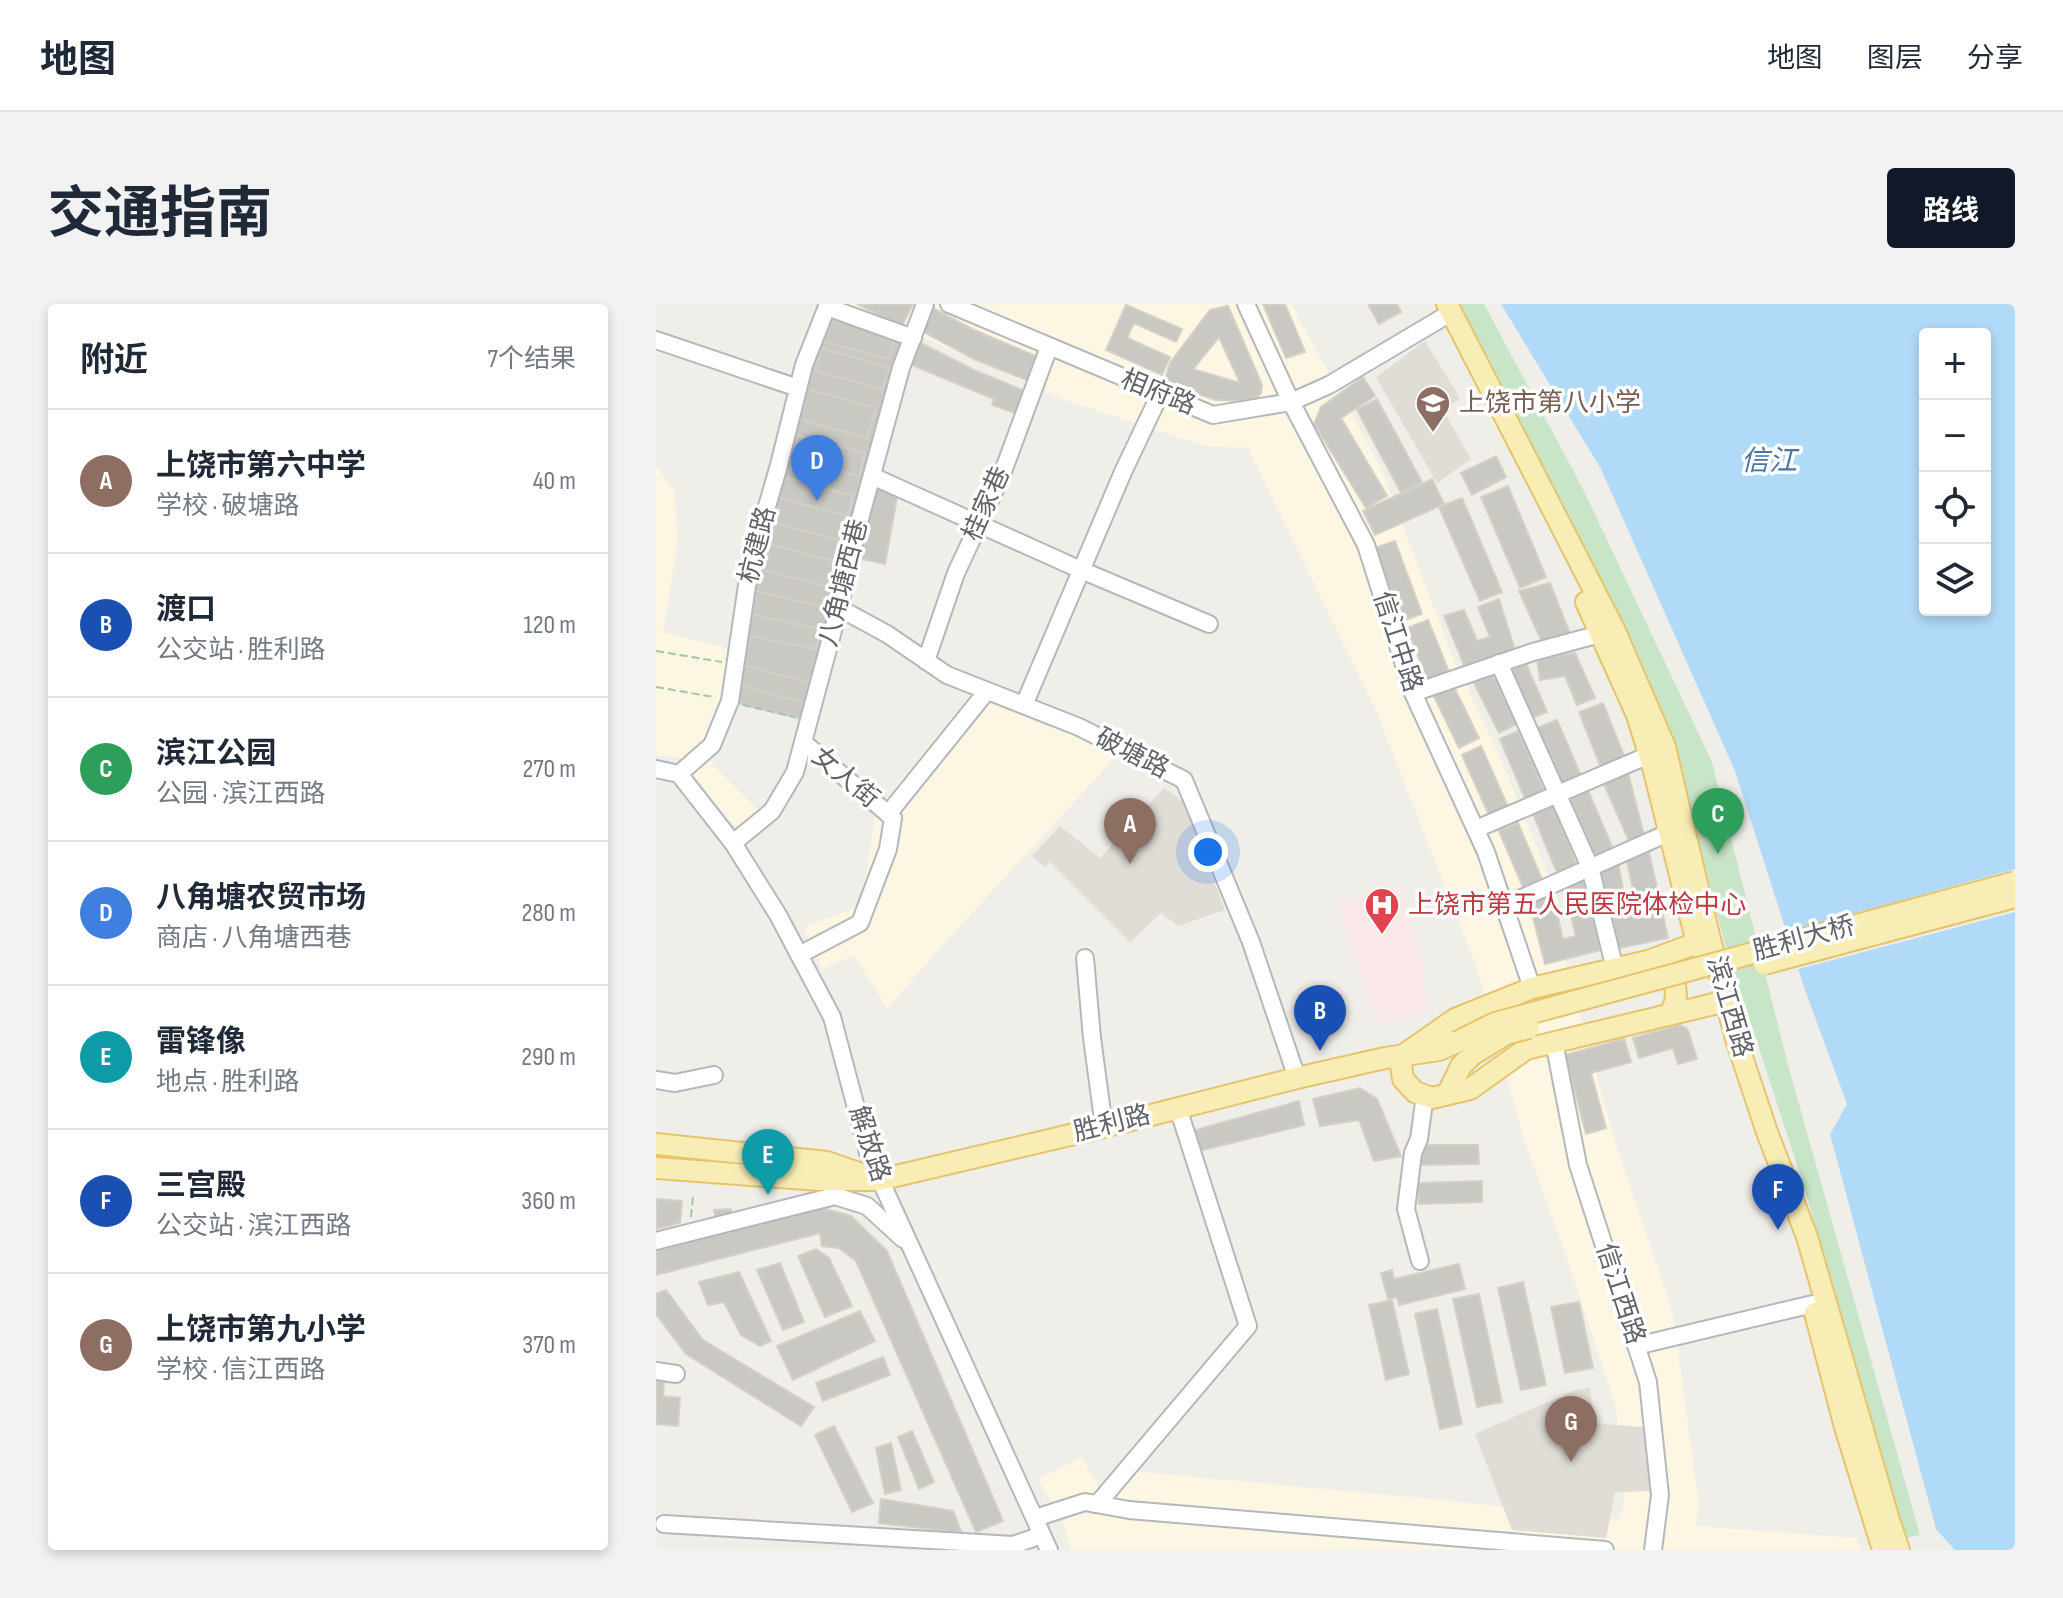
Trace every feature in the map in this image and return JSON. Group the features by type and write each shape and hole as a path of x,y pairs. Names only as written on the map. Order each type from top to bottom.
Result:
{"main road":[{"name":"滨江西路","path":"1443,310 1543,510 1637,715 1714,1004 1802,1261 1845,1427 1883,1550"},
{"name":"滨江西路","path":"1443,310 1614,629 1665,747 1736,1039 1807,1237 1899,1550"},
{"name":"胜利大桥","path":"1464,1048 1495,1023 2015,882"},
{"name":"胜利大桥","path":"1464,1048 1506,1034 2015,897"},
{"path":"1403,1079 1401,1065 1405,1054 1455,1019 1532,988 1573,983 1639,965 1697,943"},
{"path":"1639,965 1662,967 1670,974 1677,999 1660,1013"},
{"path":"1345,1068 1387,1072 1403,1079 1415,1092 1432,1098 1470,1089 1526,1049 1592,1029 1714,1004"},
{"name":"胜利路","path":"656,1168 820,1180 879,1180 1297,1078 1405,1054 1464,1048"},
{"path":"1448,1093 1461,1066 1464,1048"},
{"path":"656,1144 827,1162 879,1180"}],"street":[{"name":"八角塘西巷","path":"733,843 772,811 795,772 901,368 925,304"},
{"name":"相府路","path":"949,304 983,311 1049,347 1213,415 1291,402 1329,385 1443,310"},
{"name":"信江中路","path":"1246,304 1291,402 1366,545 1413,693 1486,852 1532,988"},
{"path":"828,306 913,338"},
{"name":"杭建路","path":"679,774 712,745 730,701 750,565 804,365 828,306"},
{"path":"656,340 798,388"},
{"name":"桂家巷","path":"926,661 956,573 1001,477 1049,347"},
{"path":"1024,705 1123,472 1160,394"},
{"path":"872,476 1209,624"},
{"name":"破塘路","path":"839,608 887,634 947,675 1079,727 1184,780 1251,942 1297,1078"},
{"path":"1413,693 1533,652 1600,634"},
{"path":"1499,663 1590,867 1612,957"},
{"path":"799,955 860,923 888,849 893,818 888,814 987,691"},
{"name":"女人街","path":"803,742 888,814"},
{"path":"1476,829 1649,755"},
{"path":"656,769 679,774"},
{"name":"解放路","path":"679,774 733,843 778,915 832,1017 868,1153 879,1180 1046,1542"},
{"path":"1504,906 1668,833"},
{"path":"1085,958 1104,1127"},
{"name":"信江西路","path":"1554,1042 1578,1165 1648,1382 1660,1495 1653,1550"},
{"path":"656,1080 675,1083 714,1075"},
{"path":"1420,1261 1406,1209 1425,1095"},
{"path":"1095,1504 1141,1455 1248,1326 1178,1108"},
{"path":"656,1241 835,1196 867,1206 911,1246"},
{"path":"1636,1346 1813,1304"},
{"path":"656,1371 676,1374"},
{"path":"1035,1518 1085,1502 1129,1510 1605,1550"},
{"path":"664,1524 1013,1545 1046,1542"}],"path":[{"path":"656,651 735,664"},
{"path":"656,687 809,721"},
{"path":"690,1223 693,1196"}],"shaded area":[{"path":"826,304 1292,304 1382,470 1451,653 1501,760 1558,899 1567,970 1617,1147 1673,1313 1699,1506 1696,1526 1857,1538 1861,1550 1071,1550 1062,1518 1038,1479 1082,1457 1100,1489 1118,1470 1435,1499 1618,1520 1624,1504 1616,1407 1524,1140 1477,969 1377,713 1248,448 1204,446 1065,400 928,339"},
{"name":"上饶市第八小学","path":"1425,341 1460,398 1443,410 1471,459 1437,483 1376,377"},
{"path":"656,466 674,490 678,540 663,632 731,649 726,683 707,742 713,765 760,812 738,831 680,758 656,755"},
{"path":"977,686 1123,749 887,1009 854,955 822,969 804,927 862,905 875,813"},
{"path":"1164,788 1183,801 1225,910 1178,926 1161,913 1130,942 1050,862 1045,867 1032,856 1060,826 1100,858"},
{"name":"上饶市第五人民医院体检中心","path":"1400,883 1425,966 1420,975 1431,1011 1378,1024 1338,906"},
{"path":"1590,1387 1594,1423 1653,1428 1660,1491 1615,1492 1606,1538 1512,1530 1475,1434 1573,1391"}],"green space":[{"path":"1456,304 1484,304 1583,489 1712,762 1788,1065 1920,1535 1904,1538 1803,1183 1725,944 1679,764 1627,634"}],"water":[{"name":"信江","path":"1501,304 2015,304 2015,1550 1955,1550 1936,1529 1830,1134 1847,1104 1805,990 1735,771 1601,469"}],"pier":[{"path":"2015,869 2015,912 1795,970 1783,933"}],"building":[{"path":"857,304 913,304 902,326"},
{"path":"1263,304 1285,304 1305,352 1286,358"},
{"path":"1368,304 1397,304 1401,312 1379,324"},
{"path":"1126,305 1182,329 1176,342 1134,323 1127,338 1170,357 1162,375 1106,350"},
{"path":"1228,306 1262,385 1261,393 1255,400 1216,400 1164,383 1170,363 1210,310","holes":["1219,337 1240,383 1193,369"]},
{"path":"931,307 972,329 1038,357 1029,381 974,359 920,330"},
{"path":"825,312 911,342 809,721 730,701 750,565"},
{"path":"827,318 896,338 888,359 822,341"},
{"path":"917,341 1025,391 1018,414 992,405 994,399 907,363"},
{"path":"821,348 890,368 882,389 816,371"},
{"path":"1363,377 1375,396 1341,418 1387,496 1366,508 1314,424 1321,407"},
{"path":"804,388 876,408 867,438 795,418"},
{"path":"1377,399 1422,482 1401,493 1357,410"},
{"path":"789,433 865,453 859,476 783,456"},
{"path":"1496,456 1506,477 1472,495 1461,473"},
{"path":"778,476 853,496 848,516 772,496"},
{"path":"1432,479 1444,504 1375,535 1363,511"},
{"path":"876,483 898,492 885,564 858,558"},
{"path":"1508,486 1546,577 1520,588 1481,497"},
{"path":"1462,498 1502,592 1480,601 1439,507"},
{"path":"768,521 842,541 837,562 762,542"},
{"path":"1395,541 1422,614 1402,621 1375,548"},
{"path":"757,569 832,587 827,608 752,590"},
{"path":"1550,583 1571,636 1542,642 1519,591"},
{"path":"1499,599 1515,650 1466,670 1444,616 1464,610 1477,641 1490,637 1478,607"},
{"path":"744,613 820,629 816,649 741,634"},
{"path":"1428,620 1449,672 1428,681 1407,628"},
{"path":"1575,653 1595,698 1577,705 1565,676 1540,680 1537,659"},
{"path":"1524,659 1547,712 1529,719 1506,667"},
{"path":"738,664 812,683 807,703 733,684"},
{"path":"1489,668 1517,724 1499,733 1471,677"},
{"path":"1451,681 1479,738 1459,748 1431,690"},
{"path":"1603,703 1626,761 1602,770 1579,712"},
{"path":"1557,720 1581,776 1559,785 1536,728"},
{"path":"1518,731 1545,793 1526,801 1500,739"},
{"path":"1481,746 1508,807 1489,815 1462,755"},
{"path":"1627,769 1645,839 1630,843 1602,780"},
{"path":"1586,786 1614,851 1596,859 1568,793"},
{"path":"1551,801 1577,866 1557,873 1531,809"},
{"path":"1518,823 1544,884 1525,892 1499,831"},
{"path":"1649,852 1668,938 1614,949 1597,867 1618,863 1628,914 1638,912 1626,857"},
{"path":"1583,878 1601,950 1545,964 1528,898 1552,892 1563,939 1576,936 1563,883"},
{"path":"1679,1025 1689,1033 1697,1059 1678,1064 1673,1048 1639,1058 1633,1038"},
{"path":"1624,1039 1631,1062 1591,1073 1606,1128 1586,1134 1565,1055"},
{"path":"1360,1088 1377,1099 1401,1156 1374,1161 1359,1120 1320,1126 1313,1099"},
{"path":"1299,1101 1304,1125 1195,1152 1189,1132"},
{"path":"1425,1145 1478,1145 1479,1164 1416,1165 1415,1153 1425,1153"},
{"path":"1482,1181 1482,1202 1419,1204 1418,1183"},
{"path":"656,1199 682,1201 680,1223 656,1229"},
{"path":"818,1207 851,1216 887,1251 1003,1521 976,1532 856,1261 839,1248 822,1246 820,1233 656,1275 656,1250"},
{"path":"731,1209 731,1215 715,1216 714,1210"},
{"path":"816,1249 829,1258 852,1306 825,1317 798,1256"},
{"path":"780,1263 804,1322 783,1330 757,1270"},
{"path":"1459,1264 1465,1289 1399,1305 1397,1297 1388,1299 1381,1273 1392,1270 1394,1279"},
{"path":"739,1272 771,1341 760,1346 741,1335 724,1302 708,1305 699,1282"},
{"path":"1523,1282 1546,1385 1521,1390 1498,1288"},
{"path":"666,1290 703,1340 814,1407 801,1426 686,1354 656,1314 656,1294"},
{"path":"1479,1294 1502,1402 1477,1407 1453,1299"},
{"path":"1392,1300 1409,1374 1386,1380 1369,1305"},
{"path":"1579,1302 1593,1368 1565,1373 1551,1307"},
{"path":"1437,1309 1462,1424 1440,1429 1415,1314"},
{"path":"860,1311 875,1341 793,1380 777,1346"},
{"path":"883,1357 890,1375 823,1401 816,1383"},
{"path":"656,1381 664,1381 663,1396 680,1398 678,1426 656,1424"},
{"path":"834,1426 873,1503 852,1512 815,1435"},
{"path":"912,1431 934,1482 919,1489 898,1437"},
{"path":"891,1443 901,1490 885,1494 876,1448"},
{"path":"881,1499 953,1511 962,1533 879,1523"}],"place":[{"name":"上饶市第八小学","path":"1433,434"},
{"name":"八角塘农贸市场","path":"817,501"},
{"name":"滨江公园","path":"1718,854"},
{"name":"上饶市第六中学","path":"1130,864"},
{"name":"上饶市第五人民医院体检中心","path":"1382,936"},
{"name":"渡口","path":"1320,1051"},
{"name":"雷锋像","path":"768,1195"},
{"name":"三宫殿","path":"1778,1230"},
{"name":"上饶市第九小学","path":"1571,1462"}]}
